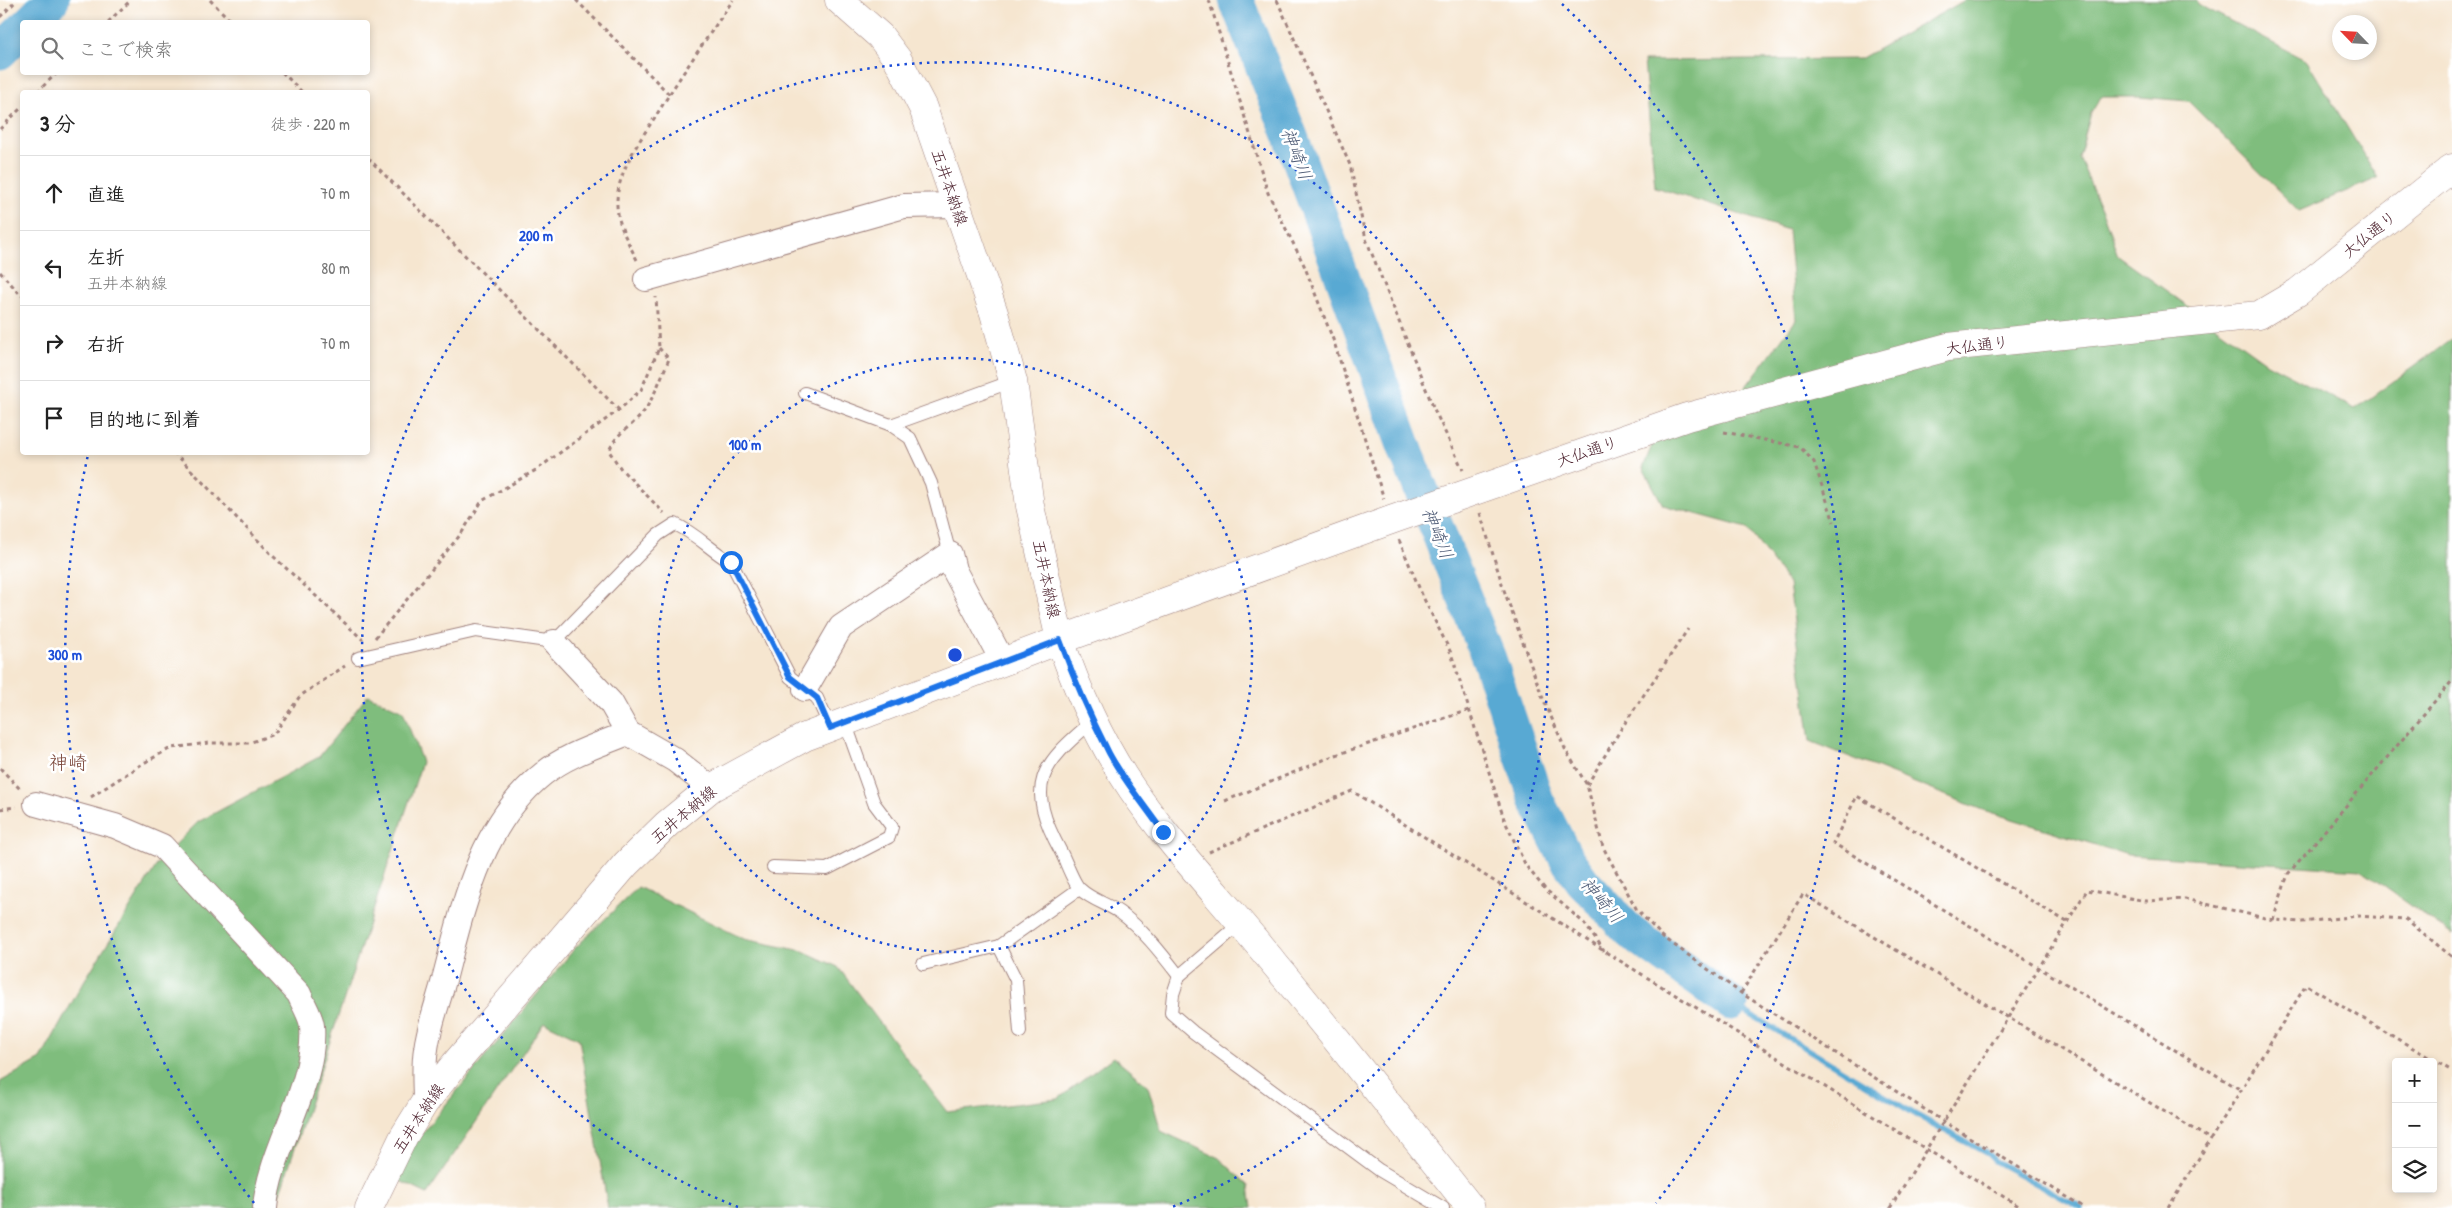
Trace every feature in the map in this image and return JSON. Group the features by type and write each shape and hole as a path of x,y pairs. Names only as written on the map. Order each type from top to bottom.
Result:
{"street":[{"name":"五井本納線","path":"369,1208 390,1162 425,1102 455,1064 626,864 667,824 711,788 806,737 1060,640 1030,506 1013,380 994,313 923,108 898,60 880,36 839,0"},
{"name":"大仏通り","path":"1060,640 1391,520 1687,418 1948,347 2259,315 2298,292 2452,168"},
{"path":"646,279 904,206 956,205"},
{"path":"805,689 841,627 950,554 954,570 1003,662"},
{"path":"1060,640 1074,679 1110,754 1132,789 1188,861 1241,923 1471,1208"},
{"path":"554,642 611,703 628,733 676,760 711,788"},
{"path":"425,1102 426,1050 464,901 485,847 508,812 542,775 564,759 628,733"},
{"path":"36,804 115,826 162,846 299,994 312,1024 312,1050 297,1104 266,1190 265,1208"}],"lane":[{"path":"891,424 1013,380"},
{"path":"805,393 891,424 910,438 931,483 950,554"},
{"path":"358,658 476,631 554,642 658,535 675,524 692,532 715,553 731,562 790,677 817,698 838,725 874,803 892,827 889,837 828,869 773,867"},
{"path":"1094,720 1064,745 1047,768 1040,788 1042,811 1048,829 1079,888 1120,912 1166,959 1179,976"},
{"path":"923,964 999,946 1079,888"},
{"path":"1241,923 1179,976 1173,994 1172,1013 1379,1170 1443,1208"},
{"path":"999,946 1016,980 1020,1032"}],"path":[{"path":"0,17 17,0"},
{"path":"110,20 131,0"},
{"path":"210,0 230,20"},
{"path":"576,0 669,94"},
{"path":"177,455 273,556 369,646 461,534 482,501 536,470 619,410 641,390 659,348 658,300 619,223 617,199 624,171 669,94 733,0"},
{"path":"1209,0 1268,193 1304,265 1331,334 1391,520 1423,597 1451,653 1504,819 1526,866 1545,889 1584,923 1604,951"},
{"path":"1277,0 1350,165 1366,239 1434,409 1473,492 1504,590 1542,696 1566,751 1587,785 1604,847 1637,910 1663,937 1742,993 1943,1121 2085,1208"},
{"path":"39,90 55,75"},
{"path":"285,75 300,90"},
{"path":"0,129 20,109"},
{"path":"370,160 619,410"},
{"path":"0,272 20,294"},
{"path":"659,348 669,359 646,409 633,423 615,437 609,451 621,469 675,524"},
{"path":"1687,418 1705,428 1800,447 1814,462 1834,522"},
{"path":"1587,785 1621,729 1688,629"},
{"path":"87,800 142,764 171,748 209,743 249,743 274,734 300,696 358,658"},
{"path":"2273,920 2288,874 2452,681"},
{"path":"1225,801 1333,756 1469,710"},
{"path":"0,768 36,804"},
{"path":"1188,861 1352,791 1604,951 2022,1208"},
{"path":"2067,922 1857,796 1833,843 2241,1090"},
{"path":"1890,1208 2087,890 2146,901 2185,899 2273,920 2302,922 2359,916 2406,920 2452,957"},
{"path":"1742,993 1803,894 2210,1139"},
{"path":"2168,1208 2306,985 2452,1071"}],"green space":[{"path":"1965,0 2197,0 2198,4 2307,61 2378,178 2299,211 2188,101 2140,97 2101,97 2091,113 2079,157 2106,221 2118,256 2267,363 2355,409 2452,339 2452,935 2361,870 2128,855 1980,809 1810,741 1789,584 1747,528 1663,505 1643,468 1656,435 1732,405 1796,320 1788,230 1655,187 1644,61 1860,59"},
{"path":"368,695 403,711 422,762 275,1208 0,1208 0,1082 41,1059 81,986 160,860 198,822 319,757"},
{"path":"638,887 744,939 803,951 838,967 947,1112 1058,1099 1113,1057 1148,1086 1161,1131 1219,1158 1249,1186 1252,1208 608,1208 579,1039 544,1022 427,1194 398,1180 409,1149 576,947"}],"waterway":[{"name":"神崎川","path":"32,20 52,0"},
{"name":"神崎川","path":"1236,0 1291,137 1409,459 1489,659 1537,801 1566,858 1584,883 1630,932 1731,1003"},
{"name":"神崎川","path":"0,52 20,32"},
{"path":"1731,1003 1918,1116 2081,1208"}],"district":[{"name":"神崎","path":"68,762"}],"route":[{"path":"731,562 790,677 817,698 830,728 1060,640 1074,679 1110,754 1163,832"}]}
